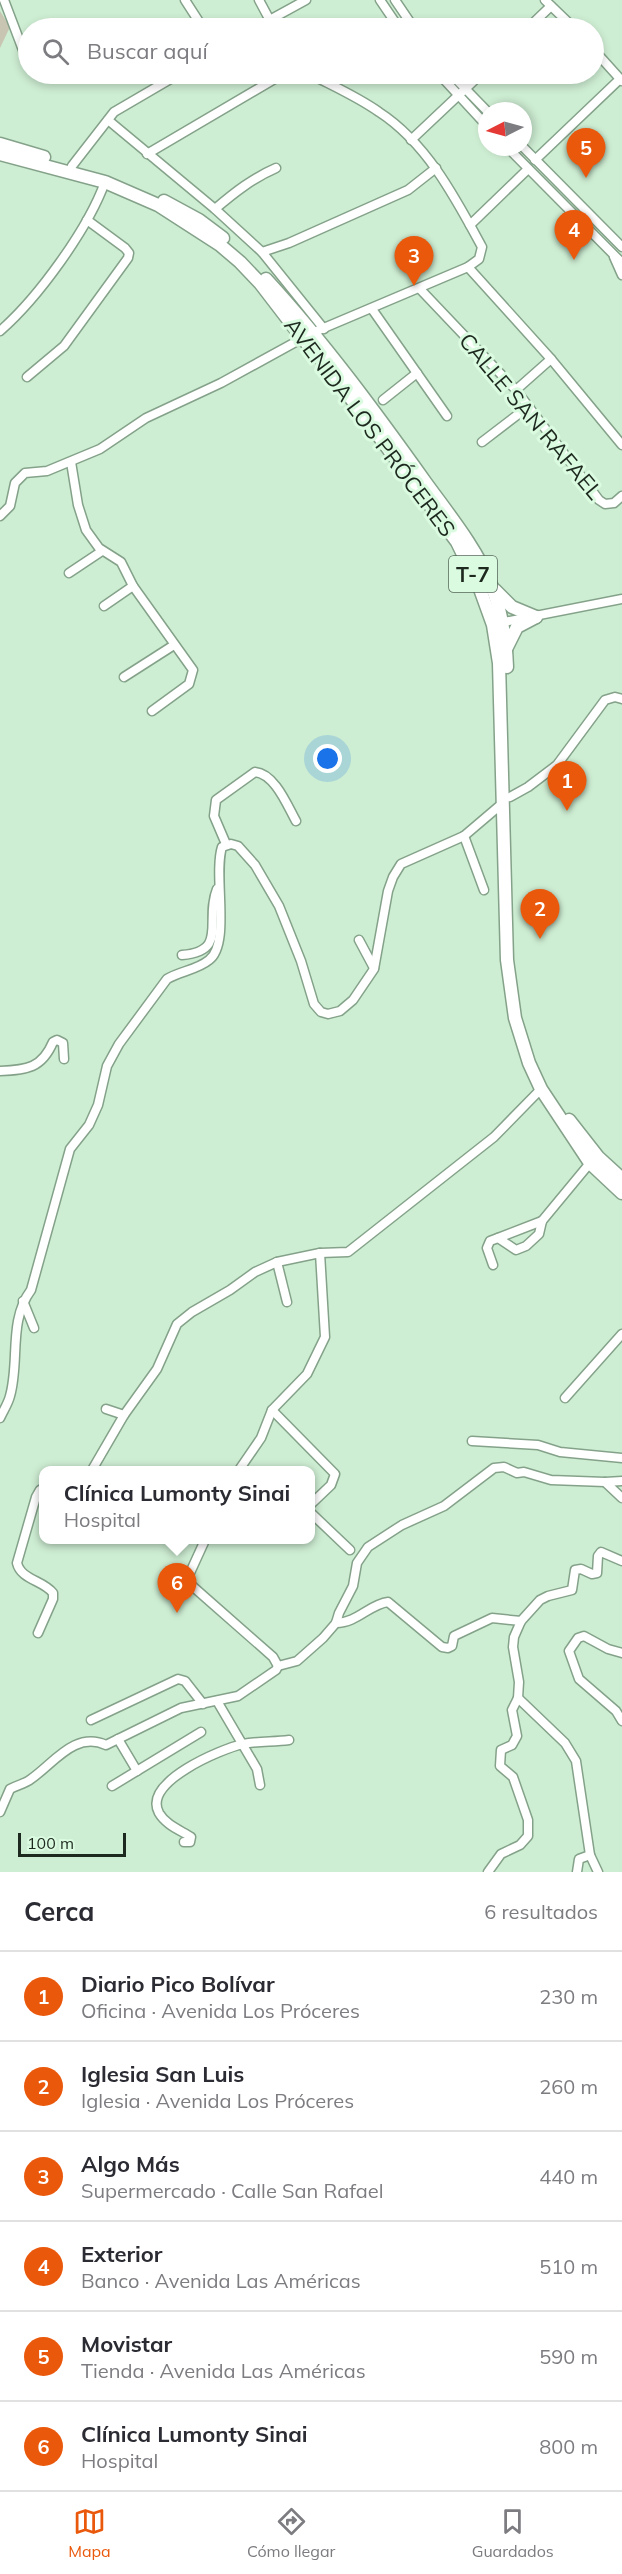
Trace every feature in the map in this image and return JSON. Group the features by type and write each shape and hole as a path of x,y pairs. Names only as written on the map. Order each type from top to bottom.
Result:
{"highway":[{"name":"AVENIDA LOS PRÓCERES","path":"0,144 136,188 199,220 247,258 313,333 407,456 476,554 492,588 498,624 514,962 516,985 528,1040 547,1087 561,1108 598,1156 622,1179"},
{"name":"AVENIDA LOS PRÓCERES","path":"0,154 105,182 158,205 220,245 313,333 327,366 457,542 498,624 506,649 505,912 511,997 523,1046 541,1089 590,1163 622,1193"},
{"name":"T-7","path":"492,588 512,607 536,617"},
{"path":"506,649 517,627 536,617"}],"street":[{"path":"4,0 18,37"},
{"path":"185,0 197,18"},
{"path":"259,0 268,18"},
{"path":"273,18 306,0"},
{"path":"380,0 392,18"},
{"path":"394,0 407,18"},
{"path":"536,18 548,3 564,18"},
{"path":"535,160 621,80 604,61"},
{"path":"72,166 114,112 162,84"},
{"path":"147,154 266,84"},
{"path":"0,516 10,506 18,478 25,473 47,471 100,448 146,418 221,383 313,333 420,289 468,267 479,259 483,252 482,247 436,168 411,140 380,112 328,84"},
{"path":"451,84 478,104"},
{"path":"457,84 478,114"},
{"path":"411,140 470,84"},
{"path":"108,120 215,209 262,252 313,333"},
{"path":"516,156 622,263"},
{"path":"531,156 622,247"},
{"path":"215,209 240,188 276,168"},
{"path":"262,252 290,243 408,190 436,168"},
{"path":"470,225 528,169"},
{"path":"0,331 22,311 87,220 105,182"},
{"path":"27,377 64,346 128,258 129,253 125,248 87,220"},
{"path":"614,257 622,275"},
{"path":"468,267 550,359 622,445"},
{"name":"CALLE SAN RAFAEL","path":"420,289 516,390 599,500 605,504 614,503 622,496"},
{"path":"372,309 447,416"},
{"path":"516,390 550,359"},
{"path":"383,400 417,373"},
{"path":"482,442 529,406"},
{"path":"70,462 83,522 102,551 121,562 133,586 193,670 189,684 152,711"},
{"path":"69,573 102,551"},
{"path":"104,606 133,586"},
{"path":"498,624 622,599"},
{"path":"124,677 174,645"},
{"path":"226,844 238,846 255,866 279,906 301,961 314,1004 321,1012 328,1014 340,1011 353,1000 374,969 388,891 401,864 464,836 507,799 528,787 557,765 605,700 615,697 622,699"},
{"path":"226,844 214,816 216,800 255,772 262,772 272,781 296,821"},
{"path":"464,836 484,890"},
{"path":"0,1418 10,1398 15,1365 17,1317 33,1283 70,1149 89,1125 98,1105 107,1066 115,1051 167,979 178,972 193,969 210,960 217,951 220,929 219,856 226,844"},
{"path":"182,955 199,953 210,943 213,933 212,901 219,886"},
{"path":"359,940 374,969"},
{"path":"0,1071 29,1068 40,1063 48,1054 53,1042 57,1040 63,1042 64,1059"},
{"path":"95,1466 124,1415 157,1369 177,1324 255,1272 277,1262 320,1253 348,1252 494,1137 541,1089"},
{"path":"498,1238 516,1250 526,1246 538,1234 542,1221 590,1163"},
{"path":"493,1265 487,1248 490,1241 542,1221"},
{"path":"242,1466 261,1438 272,1410 307,1374 325,1337 320,1253"},
{"path":"277,1262 287,1302"},
{"path":"23,1301 34,1328"},
{"path":"565,1398 620,1340"},
{"path":"106,1409 124,1415"},
{"path":"272,1410 334,1474 332,1485 315,1500"},
{"path":"472,1440 538,1445 560,1452 622,1458"},
{"path":"0,1812 10,1789 28,1782 47,1764 76,1744 96,1740 106,1745 181,1708 238,1696 276,1670 278,1666 297,1661 336,1623 353,1586 357,1563 368,1547 402,1525 444,1506 494,1468 504,1467 517,1473 524,1472 551,1479 622,1481"},
{"path":"605,1482 622,1498"},
{"path":"38,1633 53,1593 42,1583 21,1573 17,1563 39,1492"},
{"path":"315,1517 350,1550"},
{"path":"203,1544 189,1575 190,1584 273,1657 278,1666"},
{"path":"488,1872 501,1854 520,1845 528,1836 528,1820 513,1777 500,1766 499,1758 501,1750 512,1745 517,1736 512,1710 518,1698 519,1682 513,1647 521,1621 540,1600 572,1590 575,1570 581,1569 592,1574 597,1573 598,1553 601,1552 622,1561"},
{"path":"336,1623 353,1620 380,1604 388,1602 442,1647 448,1648 452,1646 454,1636 492,1618 521,1621"},
{"path":"622,1653 608,1649 584,1636 578,1638 569,1651 579,1678 616,1710 622,1721"},
{"path":"91,1720 178,1679 185,1681 203,1704"},
{"path":"518,1698 565,1743 576,1761 590,1855 598,1872"},
{"path":"217,1701 258,1773 260,1785"},
{"path":"112,1786 201,1732"},
{"path":"118,1739 137,1771"},
{"path":"184,1842 190,1842 192,1839 170,1825 159,1814 156,1801 158,1795 174,1778 220,1751 243,1744 289,1740"},
{"path":"577,1872 579,1858 590,1855"}],"shaded area":[{"path":"0,11 10,27 0,48"}],"place":[{"name":"Movistar","path":"586,178"},
{"name":"Exterior","path":"574,260"},
{"name":"Algo Más","path":"414,286"},
{"name":"Diario Pico Bolívar","path":"567,811"},
{"name":"Iglesia San Luis","path":"540,939"},
{"name":"Clínica Lumonty Sinai","path":"177,1613"}]}
